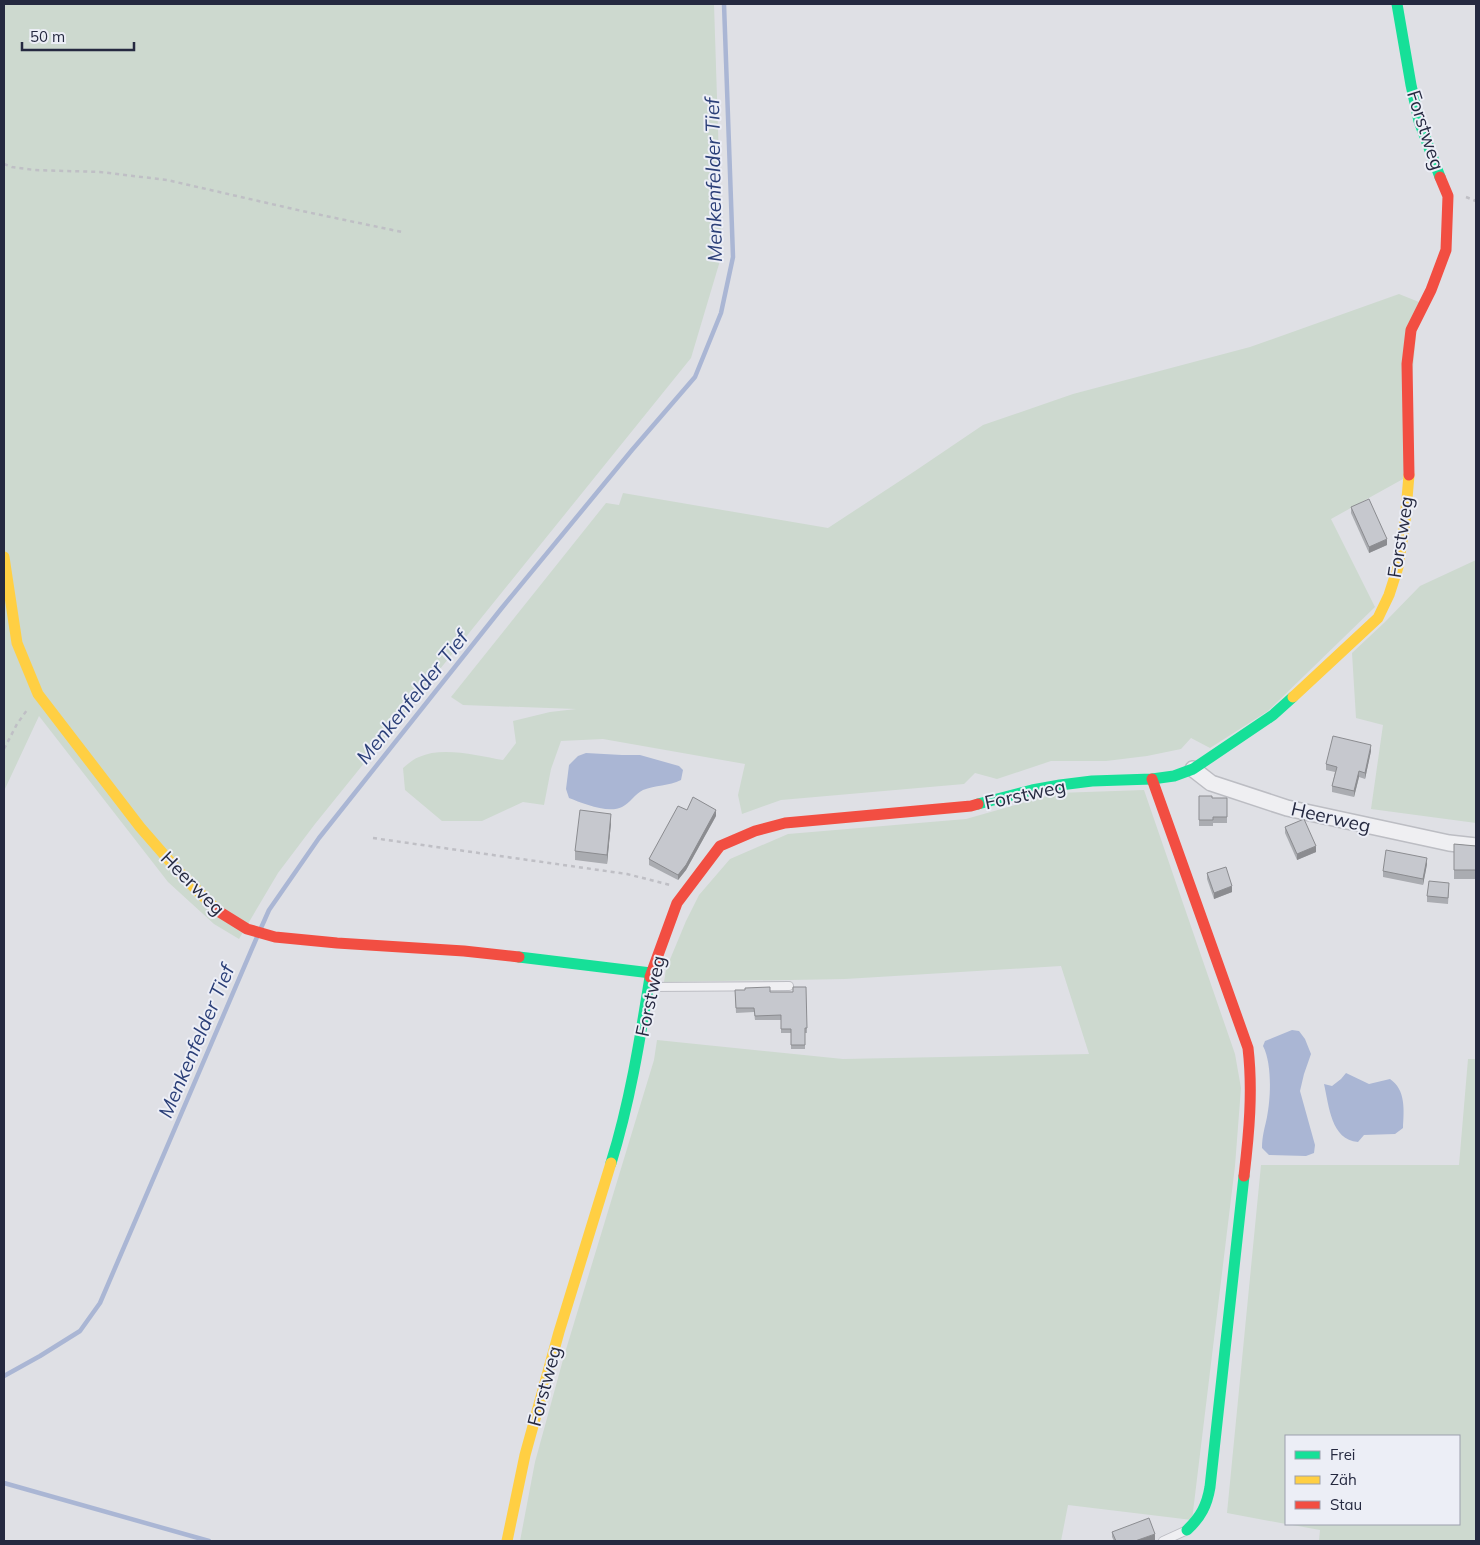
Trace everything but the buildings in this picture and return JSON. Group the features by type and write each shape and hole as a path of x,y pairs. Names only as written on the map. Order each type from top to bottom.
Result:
{"street":[{"name":"Forstweg","path":"507,1541 525,1455 548,1370 618,1142 636,1065 651,973 676,903 720,846 755,831 785,823 971,806 1032,790 1068,784 1174,776 1193,769 1273,715 1378,618 1389,595 1398,567 1404,522 1409,478 1407,364 1411,330 1431,290 1446,250 1448,196 1419,121 1397,4"},
{"name":"Heerweg","path":"4,556 17,643 38,694 140,826 180,873 220,913 247,928 275,937 337,943 464,950 651,973"},
{"name":"Heerweg","path":"1193,769 1211,783 1287,808 1449,843 1476,846"},
{"path":"1152,779 1248,1048 1251,1074 1248,1142 1210,1487 1203,1514 1187,1530"}],"lane":[{"path":"648,987 789,986"},
{"path":"1163,1541 1187,1530"}],"path":[{"path":"4,164 34,170 100,172 167,180 402,232"},
{"path":"4,749 17,724 38,694"},
{"path":"373,838 627,874 686,889"}],"shaded area":[{"path":"4,4 714,4 722,254 691,358 315,824 278,873 239,939 214,924 168,882 39,716 4,791"},
{"path":"1399,294 1419,302 1403,479 1331,519 1375,607 1268,711 1210,748 1191,738 1181,749 1147,756 1106,761 1051,761 997,779 975,773 964,784 781,800 742,814 738,795 745,764 603,739 561,741 551,769 544,805 523,802 482,821 442,821 405,790 403,768 417,758 439,752 450,752 503,760 516,743 513,721 550,712 576,709 463,705 451,697 606,503 619,505 623,493 828,528 983,425 1073,394 1250,347"},
{"path":"1476,560 1476,823 1371,809 1383,725 1356,718 1352,653 1420,586"},
{"path":"1144,790 1235,1054 1241,1088 1235,1166 1192,1520 1068,1505 1061,1541 520,1541 535,1462 564,1356 654,1060 657,1040 843,1059 1089,1054 1061,966 845,979 664,982 666,969 699,895 730,859 788,834 966,819 1057,793"},
{"path":"1468,1059 1476,1059 1476,1541 1319,1541 1320,1530 1292,1525 1460,1525 1460,1435 1285,1435 1285,1524 1227,1513 1261,1165 1459,1165"}],"water":[{"path":"586,753 640,755 679,766 683,770 681,780 643,790 625,805 616,809 595,807 569,798 566,789 569,765 578,756"},
{"path":"1292,1030 1299,1031 1305,1039 1311,1054 1300,1091 1315,1145 1314,1153 1306,1156 1269,1155 1262,1148 1270,1090 1268,1061 1263,1046 1265,1041"},
{"path":"1346,1073 1369,1084 1390,1079 1399,1089 1403,1101 1403,1128 1395,1134 1364,1135 1358,1142 1349,1140 1342,1135 1333,1120 1324,1084 1332,1086"}],"waterway":[{"name":"Menkenfelder Tief","path":"261,928 269,910 319,838 501,609 632,450 695,377 721,313 733,257 724,4"},
{"name":"Menkenfelder Tief","path":"4,1376 80,1331 100,1303 257,937"},
{"path":"4,1483 209,1541"}],"traffic: fast":[{"path":"1397,4 1419,121 1440,177"},
{"path":"978,804 1060,785 1174,776 1193,769 1273,715 1293,697"},
{"path":"519,957 651,973"},
{"path":"611,1163 629,1094 650,977"},
{"path":"1187,1530 1203,1510 1210,1487 1244,1176"}],"traffic: slow":[{"path":"1293,697 1378,618 1389,595 1398,567 1405,522 1409,475"},
{"path":"4,557 17,643 38,694 140,827 180,873 218,911"},
{"path":"507,1541 525,1455 559,1332 611,1163"}],"traffic: jam":[{"path":"1409,475 1407,364 1411,330 1431,290 1446,250 1448,196 1440,177"},
{"path":"1152,779 1248,1048 1250,1112 1244,1176"},
{"path":"650,977 677,903 720,846 755,831 785,823 978,804"},
{"path":"218,911 247,929 275,937 519,957"}]}
